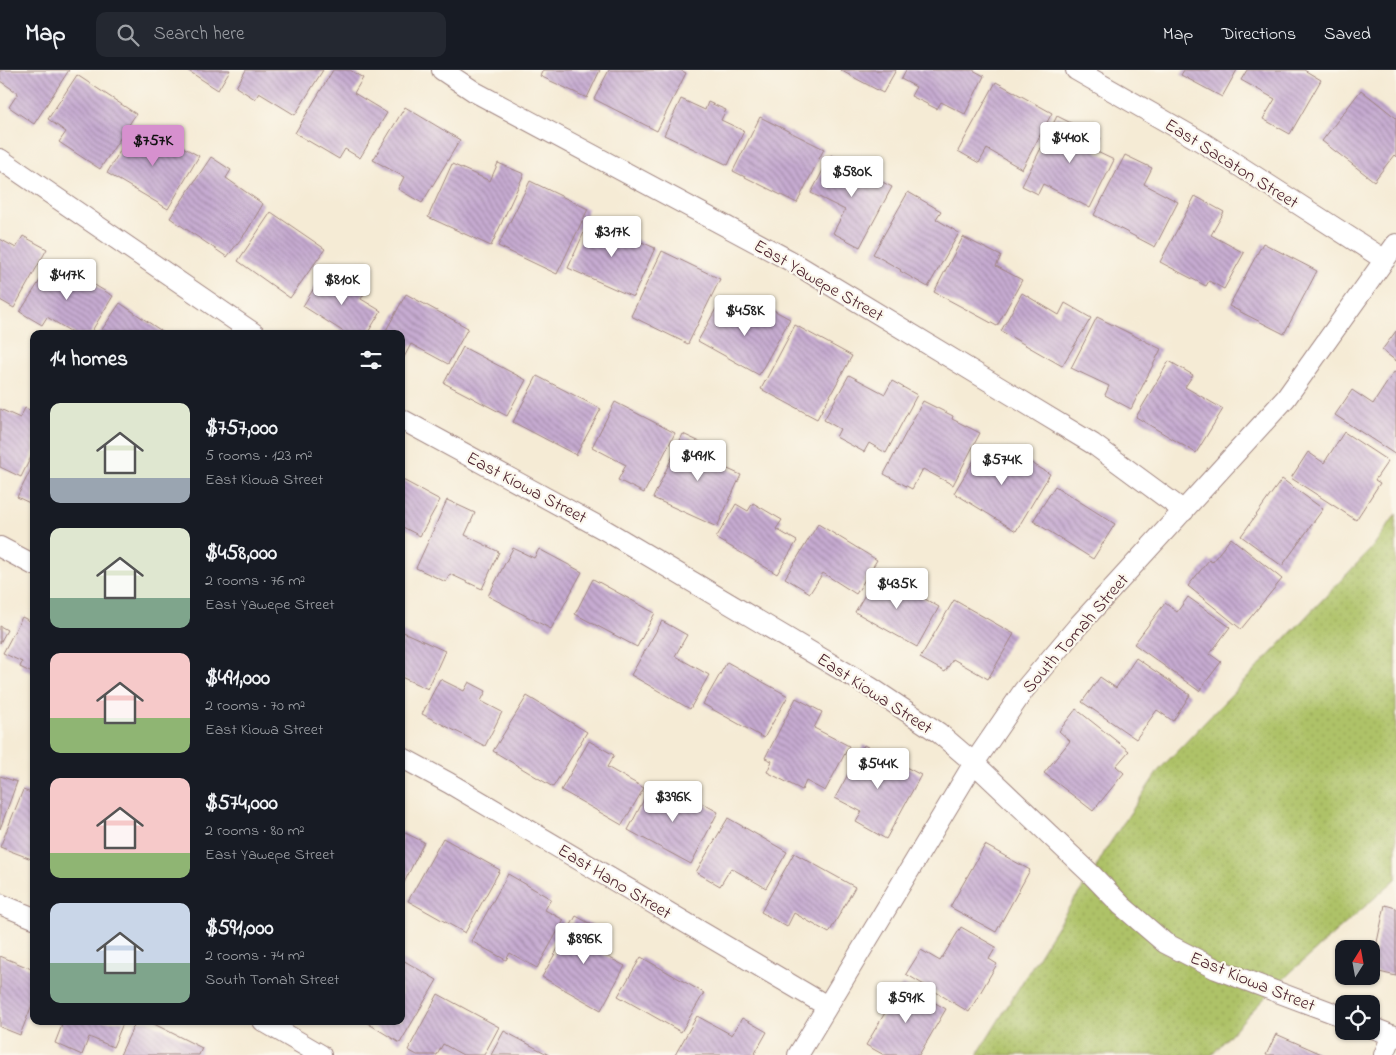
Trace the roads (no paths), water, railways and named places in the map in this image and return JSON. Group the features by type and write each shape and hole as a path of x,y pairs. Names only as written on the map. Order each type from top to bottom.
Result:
{"street":[{"name":"East Yawepe Street","path":"442,70 475,92 789,260 1093,444 1184,511"},
{"name":"East Sacaton Street","path":"1076,70 1391,252"},
{"path":"0,159 249,330"},
{"name":"South Tomah Street","path":"798,1055 974,763 1030,683 1078,626 1286,398 1391,252"},
{"name":"East Kiowa Street","path":"405,421 605,530 870,687 939,733 974,763 1122,906 1166,943 1216,969 1335,1014"},
{"path":"0,547 30,563"},
{"name":"East Hano Street","path":"405,760 458,788 827,1006"},
{"path":"0,904 30,916"},
{"path":"270,1025 321,1055"},
{"path":"1380,1031 1394,1036 1384,1055"}]}
